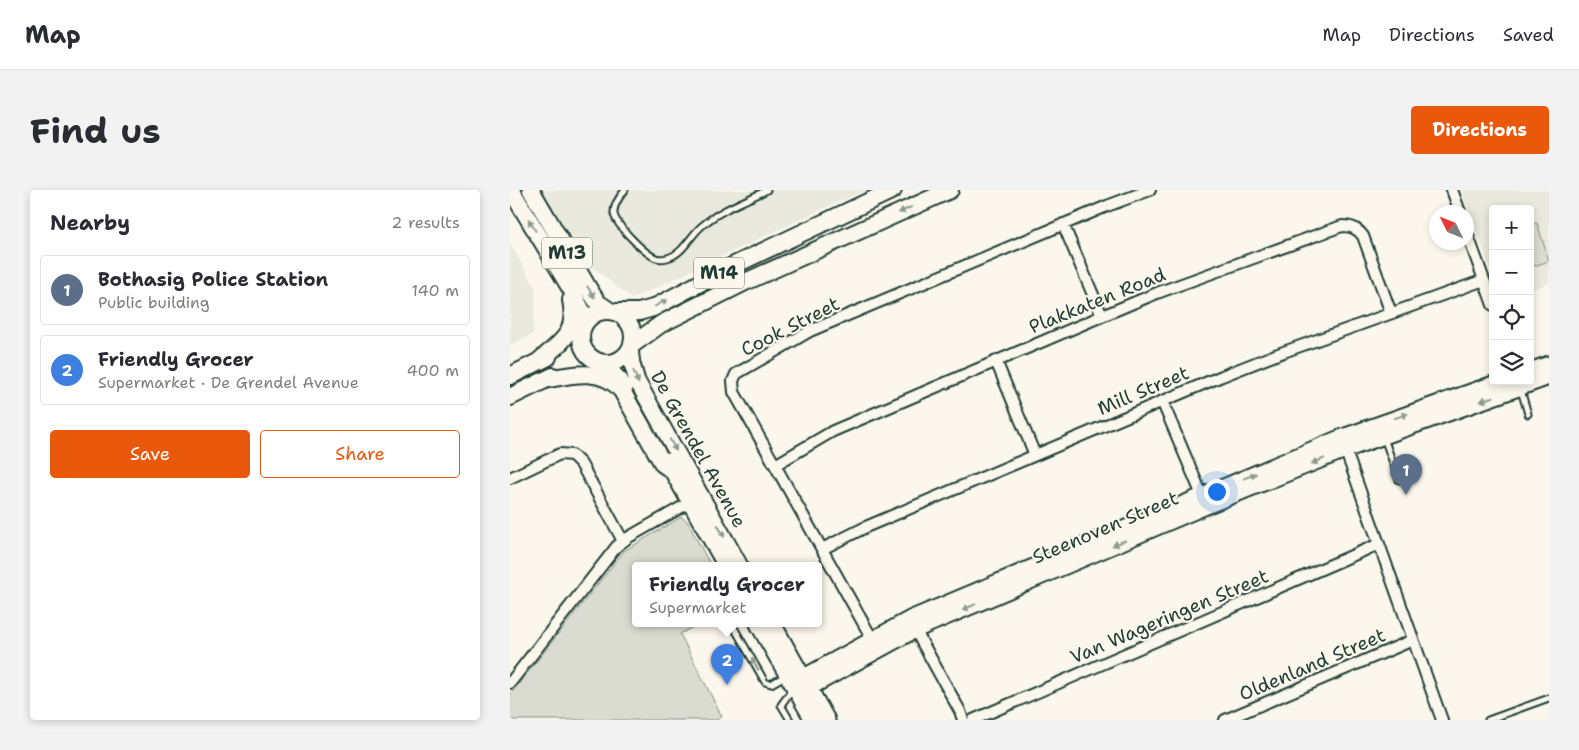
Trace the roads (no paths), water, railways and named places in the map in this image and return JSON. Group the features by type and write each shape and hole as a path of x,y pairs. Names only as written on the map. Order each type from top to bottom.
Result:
{"main road":[{"name":"M13","path":"511,190 577,299 582,314 582,330"},
{"name":"M13","path":"531,190 590,291 598,303 612,312"},
{"name":"M14","path":"510,376 561,351 582,330 594,314 604,311 639,312 653,308 730,267 893,190"},
{"name":"M14","path":"510,397 575,365 598,361 612,363 619,360 626,355 631,347 661,324 743,284 950,190"},
{"path":"539,361 566,338 572,320 570,295 554,260"},
{"path":"612,312 624,317 630,324 632,333 631,347"},
{"path":"582,330 583,349 598,361"},
{"path":"544,380 583,374 602,377 612,382 622,391 663,464 673,471"}],"street":[{"name":"Cook Street","path":"875,644 734,392 733,381 739,371 810,331 1063,224 1150,190"},
{"path":"1452,190 1457,205"},
{"path":"1063,224 1102,316"},
{"name":"Plakkaten Road","path":"775,465 833,431 1102,316 1185,283 1342,226 1356,229 1363,236 1391,313"},
{"path":"1473,250 1489,295"},
{"name":"Mill Street","path":"822,549 868,526 1162,401 1278,354 1484,280"},
{"name":"De Grendel Avenue","path":"631,347 632,364 638,381 724,562"},
{"name":"De Grendel Avenue","path":"598,361 620,380 673,471 695,499 737,562"},
{"path":"996,361 1035,455"},
{"path":"1534,370 1549,364"},
{"name":"Steenoven Street","path":"1534,381 1549,377"},
{"name":"Steenoven Street","path":"797,685 912,625 1204,501 1492,385"},
{"name":"Steenoven Street","path":"1381,430 1521,385"},
{"path":"1162,401 1204,501"},
{"path":"1343,444 1442,720"},
{"path":"510,478 560,454 575,457 581,464 623,541"},
{"path":"510,683 592,577 623,541 695,499"},
{"name":"Van Wageringen Street","path":"973,720 1379,544"},
{"path":"912,625 963,720"},
{"path":"760,627 797,685 827,720"},
{"path":"774,627 813,720"},
{"name":"Oldenland Street","path":"1225,720 1413,640"}],"lane":[{"path":"625,190 616,204 615,218 620,226 648,253 660,259 673,256 683,248 697,230 712,218 763,191"},
{"path":"1521,385 1528,414"},
{"path":"1381,430 1399,480"},
{"path":"734,627 765,682 797,685"},
{"path":"790,720 781,706 797,685"},
{"path":"1488,720 1549,698"}],"place":[{"name":"Bothasig Police Station","path":"1406,495"},
{"name":"Friendly Grocer","path":"727,685"}]}
